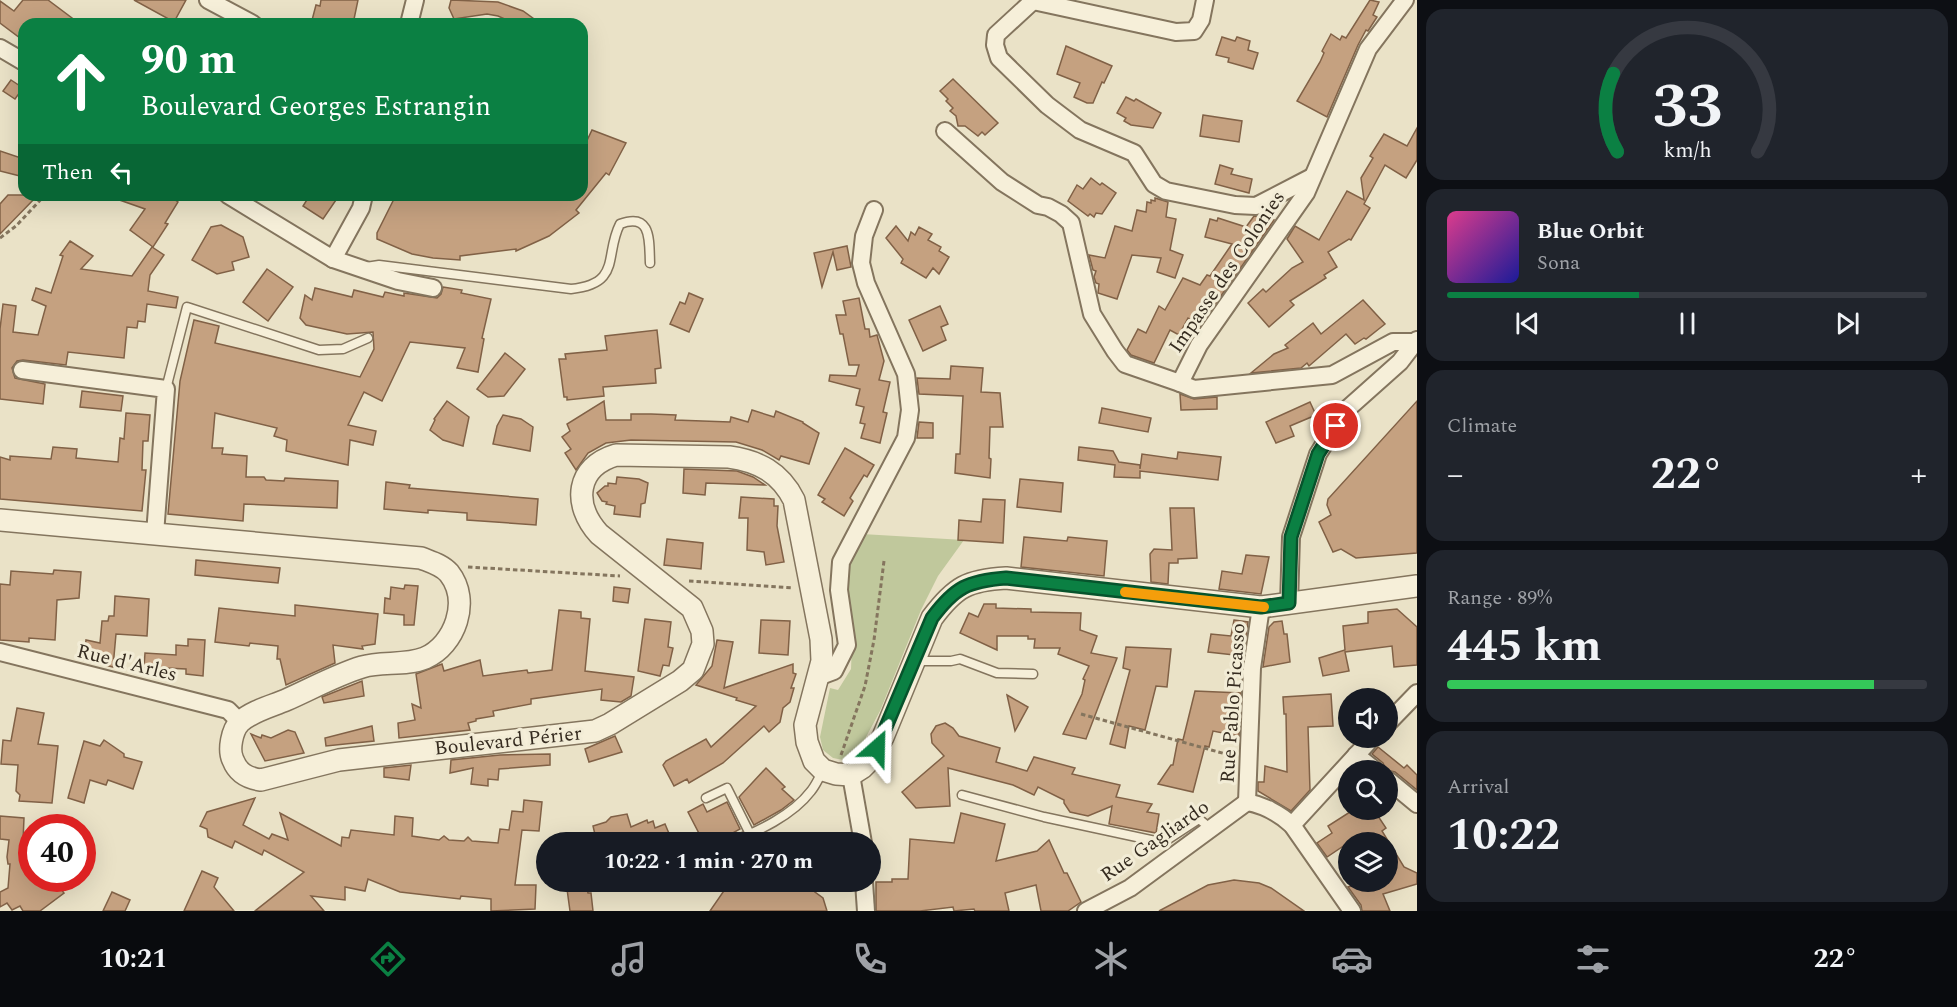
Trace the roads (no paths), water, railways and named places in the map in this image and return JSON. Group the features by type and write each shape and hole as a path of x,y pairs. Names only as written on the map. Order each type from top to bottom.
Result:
{"street":[{"path":"208,0 242,18"},
{"path":"410,18 415,0"},
{"path":"1205,0 1206,5 1201,20 1194,31 1176,32 1034,1 996,35 995,45 999,58 1047,105 1080,130 1134,153 1154,184 1166,191 1235,205 1256,206 1312,177"},
{"name":"Impasse des Colonies","path":"1405,0 1368,49 1306,193 1199,345 1179,383 1194,389 1332,375 1393,342 1416,341"},
{"path":"0,48 18,58"},
{"path":"945,131 1002,182 1038,205 1061,214 1071,223 1092,314 1115,351 1125,364 1179,383"},
{"path":"238,201 333,259 398,281 433,288"},
{"path":"333,259 363,201"},
{"path":"818,676 834,670 841,661 847,645 839,590 841,561 906,438 910,410 906,374 866,283 861,264 864,236 874,210"},
{"path":"1289,603 1291,537 1318,454 1345,411 1400,362 1416,341"},
{"path":"22,370 166,389 155,534"},
{"name":"Boulevard Périer","path":"240,722 231,743 231,757 237,769 248,778 261,780 339,760 595,731 610,724 681,681 693,670 703,644 702,631 699,619 692,608 599,534 588,522 582,507 585,480 601,459 616,455 729,457 764,466 788,488 794,500 822,661 805,725 808,749 814,761 837,773"},
{"path":"0,520 421,558 439,565 448,573 460,598 459,614 446,644 436,652 422,659 363,667 257,712 240,722"},
{"path":"859,832 837,773 862,768 871,759 883,737 932,618 958,589 981,580 1006,578 1261,607 1417,586"},
{"name":"Rue Pablo Picasso","path":"1247,802 1252,668 1261,607"},
{"name":"Rue d'Arles","path":"0,652 228,710 240,722"},
{"path":"1398,713 1417,693"},
{"path":"1292,825 1363,748"},
{"path":"1356,755 1362,760"},
{"path":"1398,788 1417,804"},
{"path":"1247,802 1282,816 1292,825 1352,911"},
{"name":"Rue Gagliardo","path":"1086,911 1130,888 1247,802"},
{"path":"865,892 866,911"}],"lane":[{"path":"359,268 379,265 571,289 587,287 608,271 613,257 615,234 620,224 637,221 644,225 649,235 650,263"},
{"path":"166,389 187,307 319,350 343,349 368,338"},
{"path":"914,661 960,659 997,673 1033,674"},
{"path":"754,832 792,810 812,791 837,773"},
{"path":"706,798 727,788 749,832"},
{"path":"962,795 1044,817 1160,842 1167,840 1199,819 1210,828"}]}
